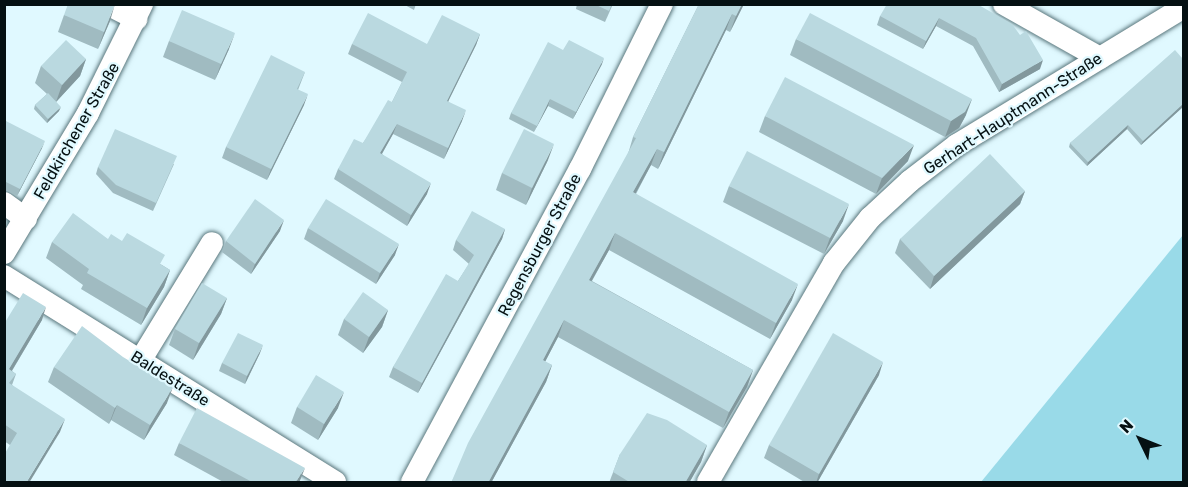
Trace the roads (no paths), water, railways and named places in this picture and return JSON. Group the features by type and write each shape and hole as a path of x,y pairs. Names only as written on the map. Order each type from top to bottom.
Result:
{"street":[{"path":"107,4 139,12"},
{"name":"Regensburger Straße","path":"412,483 580,169 662,4"},
{"path":"1004,4 1100,58"},
{"name":"Gerhart-Hauptmann-Straße","path":"708,483 834,263 870,218 910,180 957,145 1184,8"},
{"name":"Feldkirchener Straße","path":"4,253 88,113 139,12"},
{"path":"4,203 26,219"},
{"path":"140,361 212,243"},
{"name":"Baldestraße","path":"4,276 335,483"}]}
